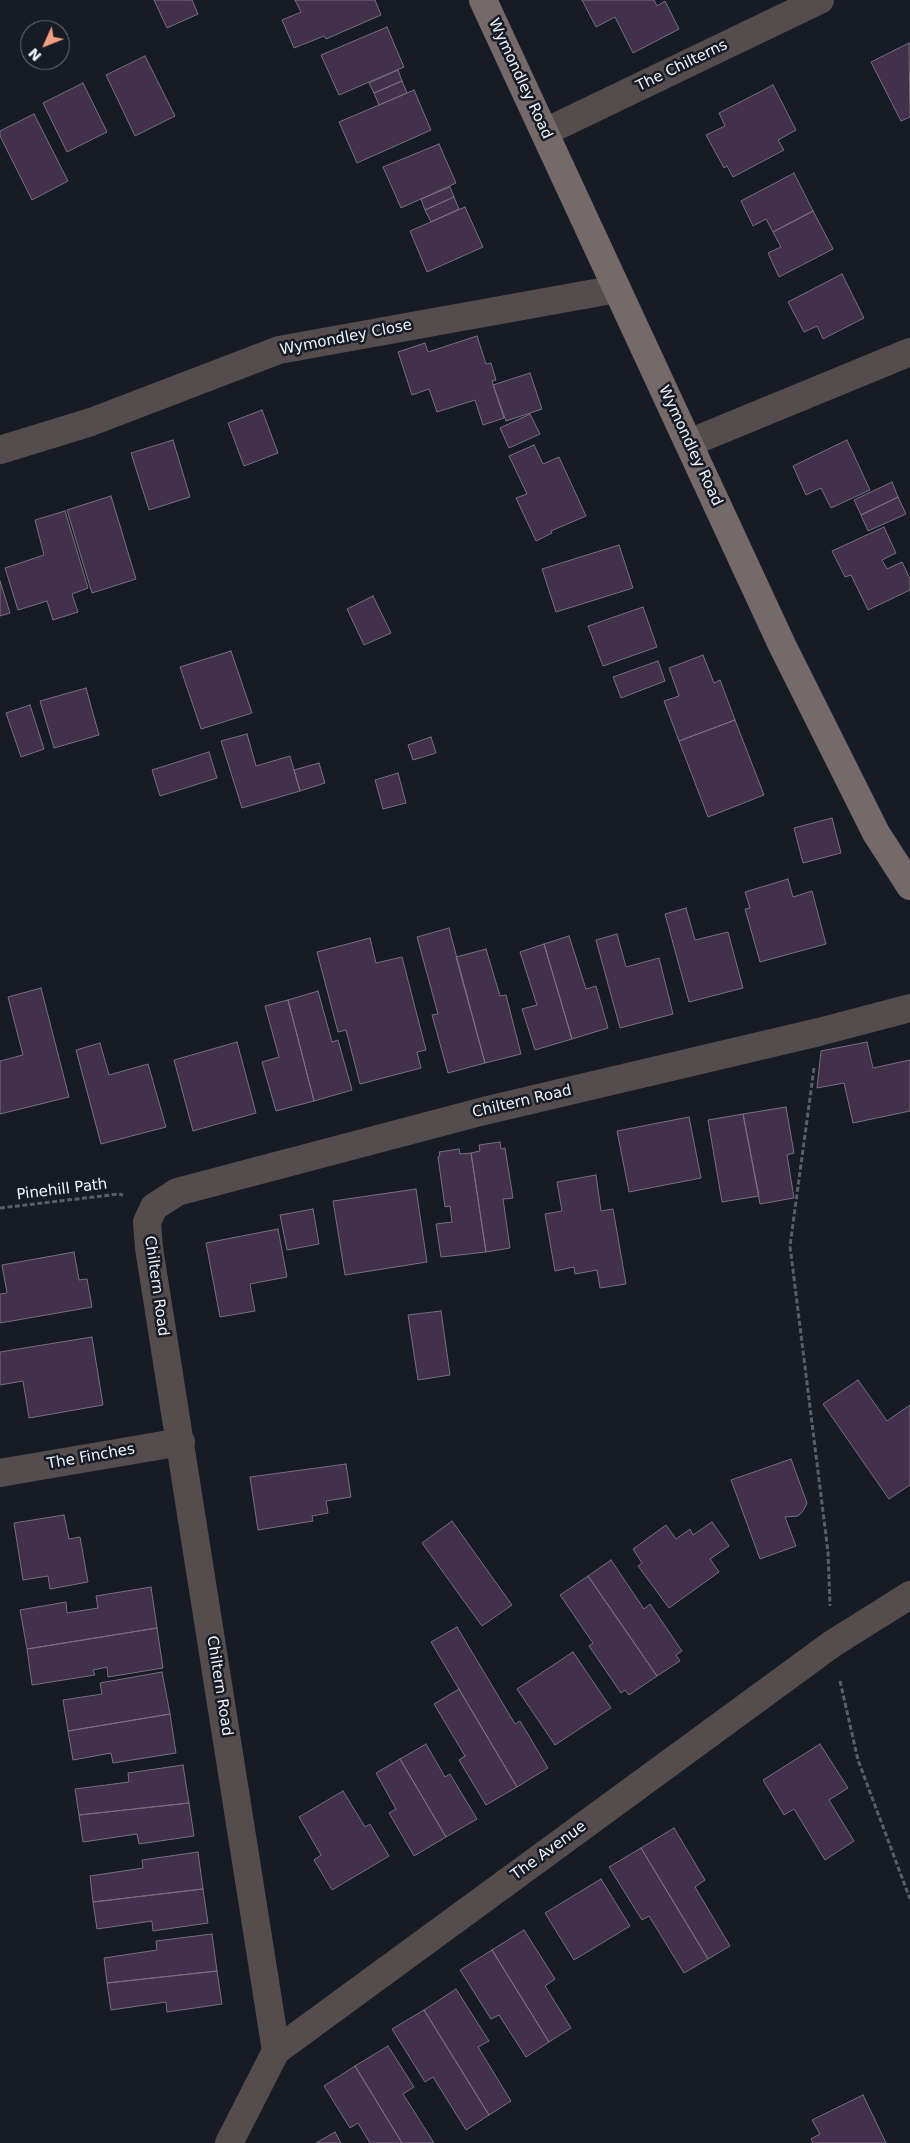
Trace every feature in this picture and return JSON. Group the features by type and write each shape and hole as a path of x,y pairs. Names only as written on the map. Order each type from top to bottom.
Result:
{"street":[{"name":"Wymondley Road","path":"483,0 795,671 876,833 910,886"},
{"name":"The Chilterns","path":"545,132 820,0"},
{"name":"Wymondley Close","path":"0,450 90,422 279,350 616,289"},
{"path":"689,443 910,352"},
{"name":"Chiltern Road","path":"276,2051 149,1248 148,1222 154,1207 177,1192 484,1111 819,1032 910,1008"},
{"name":"The Finches","path":"0,1472 181,1442"},
{"name":"The Avenue","path":"229,2143 276,2051 832,1644 910,1595"}],"path":[{"path":"819,1032 790,1246 828,1552 832,1644 858,1760 910,1899"},
{"name":"Pinehill Path","path":"0,1208 119,1194 154,1207"}],"building":[{"path":"154,0 192,0 198,14 167,28"},
{"path":"295,0 375,0 381,15 326,39 324,36 294,48 282,20 301,12"},
{"path":"582,0 654,0 657,6 665,1 679,29 633,53 615,17 596,27"},
{"path":"387,27 404,67 339,95 321,55"},
{"path":"909,43 910,117 901,121 871,62"},
{"path":"145,56 175,116 135,136 106,75"},
{"path":"398,70 402,81 374,93 369,83"},
{"path":"402,81 407,93 379,105 374,93"},
{"path":"83,83 107,132 67,152 43,103"},
{"path":"773,85 796,130 778,140 784,150 733,177 727,166 724,168 706,135 725,126 719,113"},
{"path":"414,90 431,130 357,163 339,122"},
{"path":"34,114 68,181 32,200 0,136 0,131"},
{"path":"439,144 456,183 401,208 383,167"},
{"path":"794,173 813,211 773,232 766,219 753,226 741,201"},
{"path":"450,187 454,197 425,210 421,199"},
{"path":"454,197 459,209 431,222 425,210"},
{"path":"465,207 483,247 427,272 410,231"},
{"path":"813,211 833,249 779,277 768,253 781,247 773,232"},
{"path":"842,274 864,318 823,339 817,326 804,332 788,302"},
{"path":"477,336 486,364 491,363 496,380 492,381 504,418 483,425 475,400 437,412 429,389 412,395 398,352 425,343 428,352"},
{"path":"530,373 542,409 506,421 493,385"},
{"path":"262,410 278,453 244,466 228,423"},
{"path":"530,414 540,434 509,448 500,428"},
{"path":"173,440 190,497 149,510 131,453"},
{"path":"847,440 870,490 831,508 821,488 806,495 793,466"},
{"path":"534,445 543,464 559,457 586,516 551,531 552,533 536,541 516,498 527,494 509,456"},
{"path":"892,482 898,497 861,515 854,500"},
{"path":"111,496 136,579 92,593 67,510"},
{"path":"898,497 906,514 868,531 861,515"},
{"path":"65,511 88,588 72,594 78,612 53,620 47,601 18,610 5,568 44,555 35,520"},
{"path":"884,527 896,553 882,560 887,569 902,562 910,579 910,590 868,610 851,575 845,577 832,551"},
{"path":"619,545 633,588 556,612 542,569"},
{"path":"0,581 10,613 0,616"},
{"path":"373,596 391,633 364,645 347,609"},
{"path":"643,607 657,647 603,666 588,626"},
{"path":"231,651 252,713 201,729 180,667"},
{"path":"703,655 714,683 720,680 735,720 679,741 664,701 679,696 669,668"},
{"path":"658,661 665,681 621,698 613,677"},
{"path":"86,688 99,735 54,748 40,701"},
{"path":"30,705 44,749 21,757 6,713"},
{"path":"735,720 764,795 708,817 679,741"},
{"path":"247,734 256,766 290,756 300,791 242,808 221,741"},
{"path":"431,737 436,753 413,760 408,745"},
{"path":"209,752 217,778 160,796 152,770"},
{"path":"319,763 325,783 300,791 294,770"},
{"path":"398,773 406,803 383,809 375,780"},
{"path":"832,818 841,853 803,863 794,828"},
{"path":"788,879 793,897 812,891 826,944 760,962 745,909 750,908 745,892"},
{"path":"686,908 695,940 728,932 743,988 689,1002 665,914"},
{"path":"449,928 485,1063 448,1073 432,1015 438,1014 417,937"},
{"path":"617,934 626,967 659,958 673,1014 620,1028 596,940"},
{"path":"569,936 586,989 596,986 608,1028 572,1039 544,944"},
{"path":"370,938 376,963 402,957 426,1050 417,1052 421,1068 360,1084 346,1030 338,1032 317,952"},
{"path":"544,944 572,1039 535,1050 522,1009 537,1005 520,952"},
{"path":"486,949 500,996 506,995 521,1054 485,1063 456,957"},
{"path":"41,988 69,1097 0,1114 0,1061 23,1055 8,997"},
{"path":"318,991 332,1042 338,1040 352,1090 314,1101 288,1000"},
{"path":"288,1000 314,1101 276,1111 262,1062 279,1057 265,1006"},
{"path":"237,1042 256,1113 193,1131 174,1060"},
{"path":"867,1042 873,1068 910,1060 910,1111 853,1123 844,1083 817,1088 821,1051"},
{"path":"100,1043 109,1075 148,1064 166,1127 101,1144 76,1050"},
{"path":"786,1107 794,1153 787,1155 794,1198 760,1204 743,1114"},
{"path":"743,1114 759,1196 722,1202 708,1120"},
{"path":"689,1117 701,1178 629,1192 617,1131"},
{"path":"500,1142 501,1149 505,1148 513,1198 503,1199 510,1248 486,1252 471,1153 480,1151 479,1145"},
{"path":"459,1149 460,1154 471,1153 486,1252 441,1257 436,1224 452,1222 450,1206 445,1207 438,1157 440,1156 439,1152"},
{"path":"596,1175 601,1211 613,1209 626,1284 600,1288 597,1270 575,1274 574,1267 555,1271 545,1214 562,1211 557,1182"},
{"path":"416,1189 427,1262 345,1275 333,1201"},
{"path":"313,1209 319,1244 287,1250 280,1215"},
{"path":"278,1229 287,1277 250,1284 255,1311 220,1317 206,1243"},
{"path":"74,1252 79,1280 87,1279 92,1307 0,1323 0,1294 7,1293 2,1265"},
{"path":"441,1311 450,1375 418,1380 408,1315"},
{"path":"92,1337 103,1405 29,1418 23,1381 0,1385 0,1352"},
{"path":"858,1380 887,1421 910,1405 910,1485 889,1499 823,1404"},
{"path":"791,1459 807,1503 798,1516 785,1517 796,1546 760,1559 731,1480"},
{"path":"346,1464 351,1497 326,1501 328,1513 312,1516 313,1521 258,1530 250,1477"},
{"path":"64,1515 69,1539 80,1537 88,1582 50,1589 48,1576 23,1580 14,1523"},
{"path":"452,1521 512,1605 482,1626 422,1543"},
{"path":"712,1522 729,1546 710,1559 719,1572 669,1608 638,1566 642,1563 633,1549 666,1525 676,1539 690,1529 693,1535"},
{"path":"611,1560 644,1609 650,1604 682,1651 676,1655 680,1661 657,1676 588,1576"},
{"path":"588,1576 657,1676 629,1695 625,1690 621,1693 589,1646 593,1643 560,1595"},
{"path":"151,1587 157,1628 27,1649 20,1610 66,1602 67,1613 98,1608 96,1596"},
{"path":"457,1627 515,1724 520,1721 548,1768 517,1787 431,1642"},
{"path":"157,1628 163,1668 108,1677 107,1667 93,1670 95,1675 32,1685 27,1649"},
{"path":"573,1652 611,1708 555,1745 517,1689"},
{"path":"162,1672 170,1714 68,1731 63,1700 102,1694 100,1683"},
{"path":"459,1689 517,1787 486,1805 459,1760 465,1756 434,1704"},
{"path":"170,1714 176,1753 113,1763 111,1753 73,1760 68,1731"},
{"path":"426,1744 445,1777 450,1774 477,1819 446,1837 400,1759"},
{"path":"820,1744 848,1788 829,1800 854,1841 825,1860 794,1809 784,1815 763,1780"},
{"path":"400,1759 446,1837 414,1856 389,1813 396,1809 376,1773"},
{"path":"183,1765 189,1803 79,1815 75,1789 129,1782 128,1773"},
{"path":"343,1791 365,1827 370,1824 389,1856 332,1890 314,1860 321,1855 299,1817"},
{"path":"189,1803 194,1836 139,1844 137,1834 83,1842 79,1815"},
{"path":"674,1828 705,1880 695,1887 730,1946 708,1959 641,1848"},
{"path":"641,1848 708,1959 684,1973 649,1916 642,1920 609,1867"},
{"path":"198,1852 203,1889 93,1902 90,1876 143,1868 142,1860"},
{"path":"601,1879 630,1926 574,1960 545,1913"},
{"path":"203,1889 208,1923 153,1931 152,1921 97,1929 93,1902"},
{"path":"524,1930 555,1979 545,1986 571,2028 549,2042 492,1950"},
{"path":"212,1934 217,1971 107,1983 104,1958 157,1950 156,1941"},
{"path":"492,1950 549,2042 526,2057 499,2015 491,2019 460,1970"},
{"path":"217,1971 222,2004 167,2012 166,2002 111,2010 107,1983"},
{"path":"456,1989 489,2041 478,2047 511,2101 489,2115 424,2010"},
{"path":"424,2010 489,2115 466,2130 433,2077 425,2082 392,2029"},
{"path":"388,2046 414,2087 403,2094 434,2143 402,2143 355,2066"},
{"path":"355,2066 402,2143 370,2143 358,2123 350,2128 324,2086"},
{"path":"863,2095 886,2143 813,2143 811,2139 820,2134 812,2120"},
{"path":"335,2132 341,2143 316,2143"}]}
